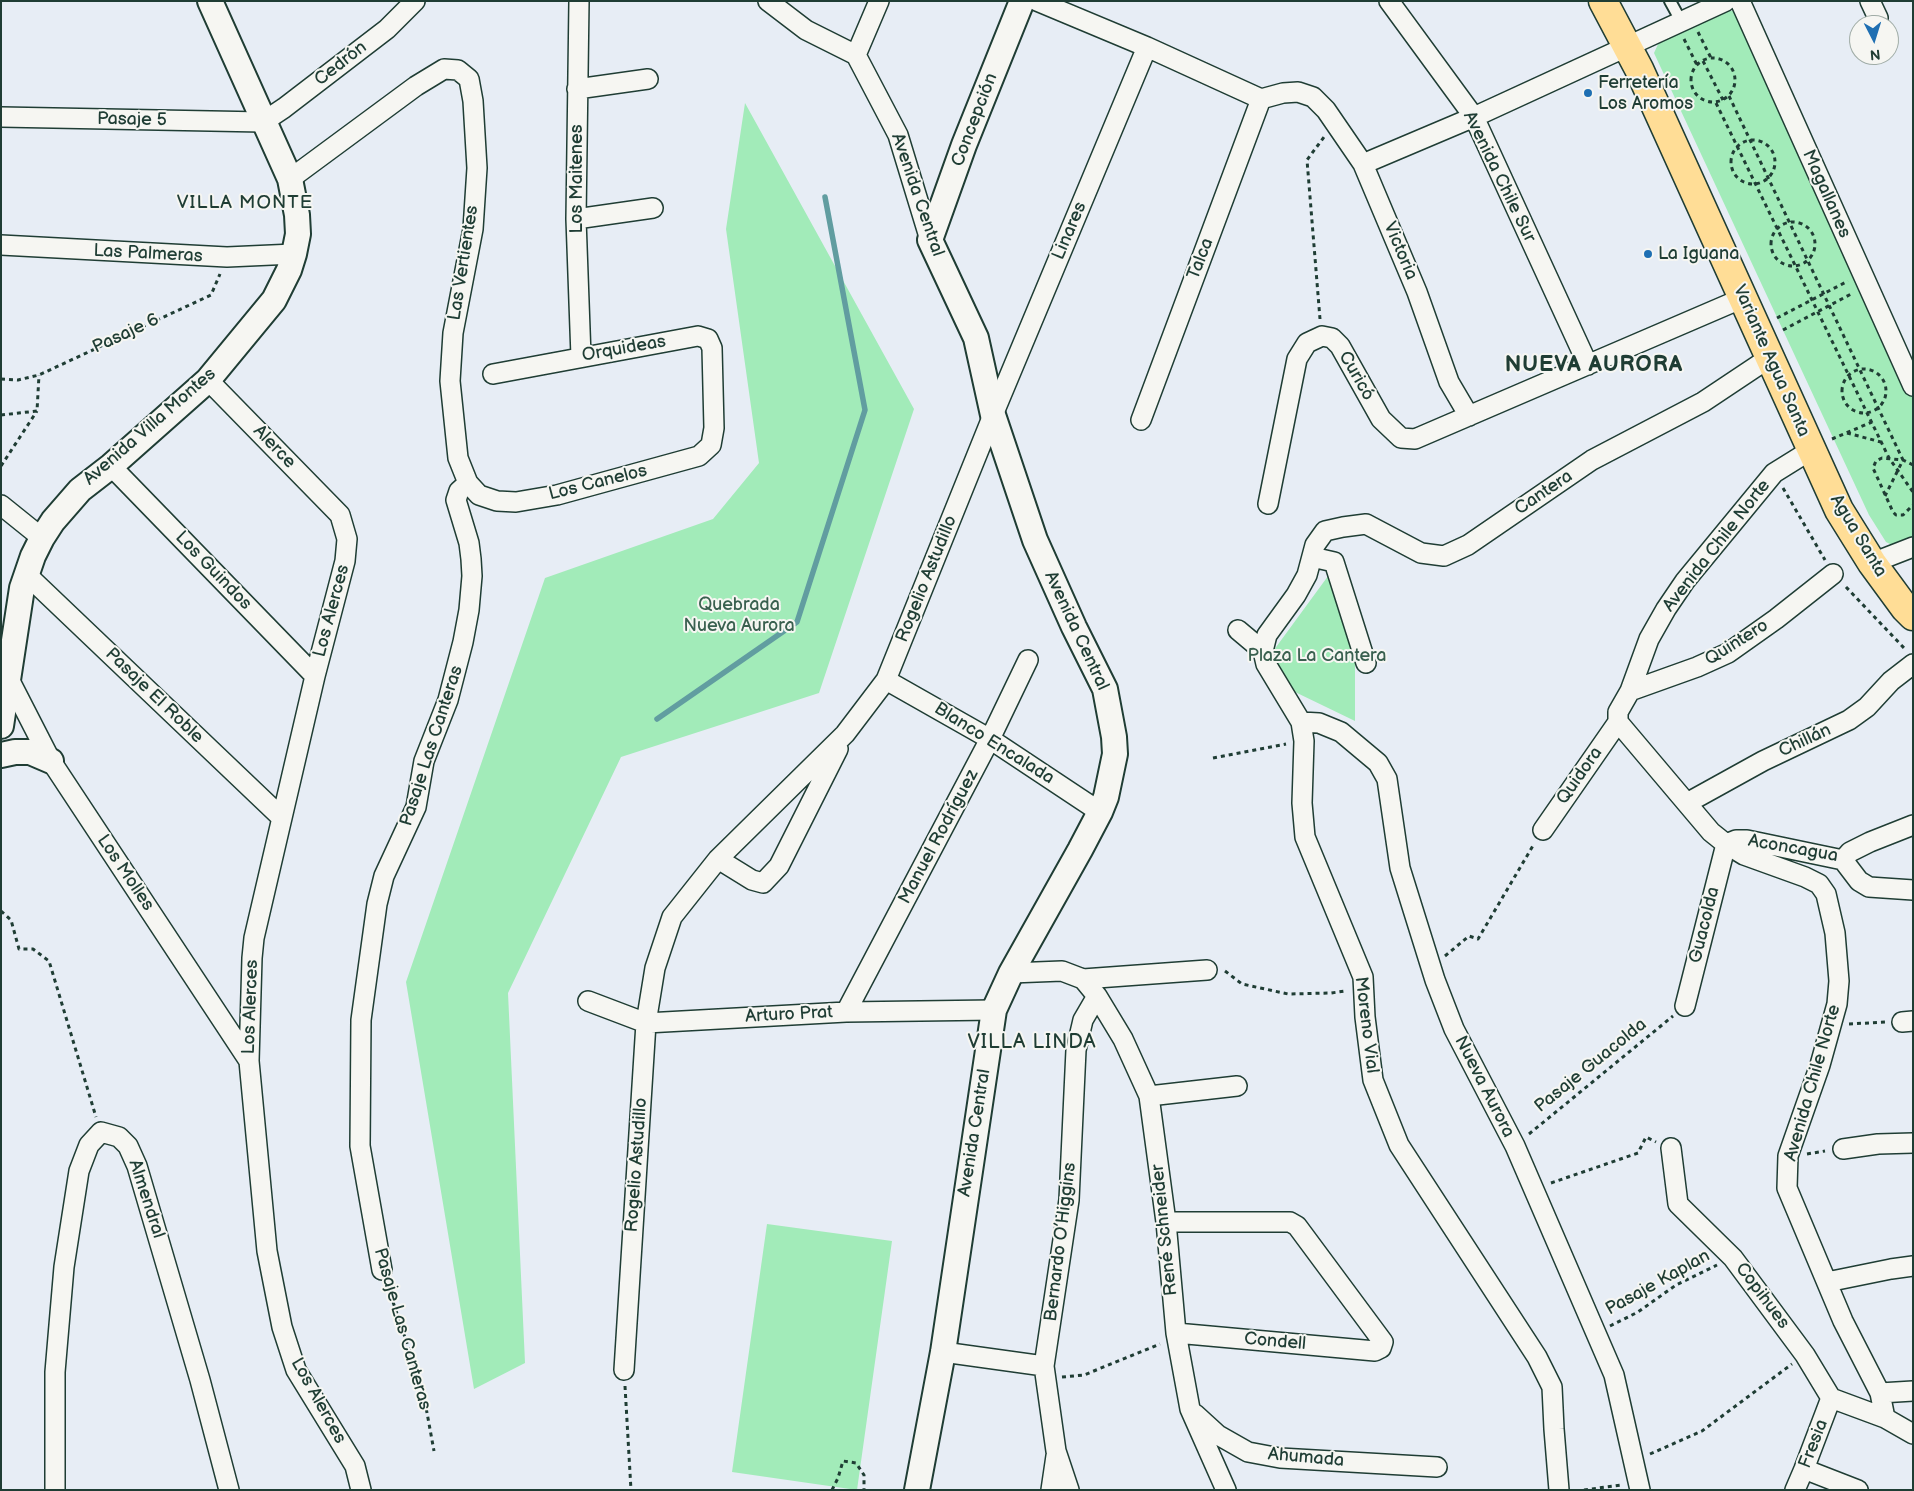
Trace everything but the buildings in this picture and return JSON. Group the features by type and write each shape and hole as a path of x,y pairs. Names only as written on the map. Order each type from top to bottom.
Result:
{"main road":[{"name":"Variante Agua Santa","path":"1603,1 1628,46 1769,358 1822,444"},
{"name":"Agua Santa","path":"1822,444 1839,510 1872,563 1904,608 1913,616"}],"street":[{"name":"Cedrón","path":"263,122 387,29 415,1"},
{"name":"Los Maitenes","path":"579,1 576,219 580,357"},
{"path":"768,1 806,30 856,55 879,1"},
{"name":"Concepción","path":"930,240 964,145 1022,1"},
{"path":"1036,1 1147,47 1261,99"},
{"name":"Avenida Chile Sur","path":"1389,1 1474,118 1588,365"},
{"path":"1363,164 1474,118 1726,1"},
{"name":"Magallanes","path":"1740,1 1913,386"},
{"name":"Avenida Villa Montes","path":"1,726 5,676 18,603 26,574 42,538 66,504 80,490 111,466 208,380 274,300 289,270 294,254 298,234 298,215 290,179 263,122 213,2"},
{"name":"Linares","path":"993,415 1147,47"},
{"name":"Avenida Central","path":"856,55 898,135 930,240 976,338 993,415 1035,540 1074,627 1105,688 1114,737 1115,754 1106,797 1100,812 1076,859 1011,973 994,1010 943,1352 917,1490"},
{"name":"Las Vertientes","path":"290,179 416,86 444,69 458,70 469,79 473,101 477,168 475,203 473,229 453,332 450,381 458,458 468,483"},
{"path":"577,89 648,79"},
{"name":"Victoria","path":"1261,99 1283,93 1298,92 1313,97 1335,122 1363,164 1417,292 1449,382 1469,416"},
{"name":"Talca","path":"1141,420 1261,99"},
{"name":"Pasaje 5","path":"1,118 263,122"},
{"path":"576,219 653,208"},
{"name":"Las Palmeras","path":"1,245 227,257 294,254"},
{"path":"1469,416 1743,298"},
{"name":"Orquideas","path":"493,374 698,336 708,339 712,348 714,428"},
{"name":"Curicó","path":"1268,504 1297,359 1307,343 1322,336 1332,338 1340,346 1381,419 1401,438 1415,439 1469,416"},
{"name":"Cantera","path":"1313,551 1325,531 1366,524 1422,553 1444,556 1468,545 1592,460 1703,402 1769,358"},
{"name":"Alerce","path":"208,380 340,515"},
{"name":"Rogelio Astudillo","path":"624,1370 646,1023 655,968 672,917 718,859 845,734 886,680 993,415"},
{"name":"Los Canelos","path":"468,483 479,495 497,502 516,502 557,495 699,456 711,445 714,428"},
{"name":"Avenida Chile Norte","path":"1822,444 1774,473 1685,581 1666,609 1650,639 1630,691 1618,712 1618,722 1711,832 1744,855 1819,884 1826,894 1835,933 1839,981 1837,1004 1820,1065 1788,1156 1787,1188 1843,1321 1880,1393 1885,1418"},
{"name":"Los Guindos","path":"111,466 315,676"},
{"name":"Pasaje Las Canteras","path":"382,1270 360,1146 361,1020 377,904 384,876 416,807 424,761 448,700 463,642 470,601 471,560 469,543 456,500 459,491 468,483"},
{"path":"1,505 42,538"},
{"name":"Los Alerces","path":"340,515 347,539 345,561 315,676 254,938 249,1061 268,1251 282,1327 296,1370 355,1466 361,1490"},
{"path":"1872,563 1913,547"},
{"path":"1263,651 1268,635 1296,596 1307,575 1313,551 1334,562 1366,663"},
{"name":"Pasaje El Roble","path":"26,574 282,818"},
{"name":"Quintero","path":"1630,691 1697,667 1728,653 1776,619 1833,574"},
{"path":"1238,630 1263,651 1271,672 1303,731"},
{"name":"Chillán","path":"1687,803 1763,761 1849,720 1866,707 1891,681 1909,657"},
{"name":"Manuel Rodríguez","path":"846,1012 990,739 1028,660"},
{"name":"Los Molles","path":"5,676 51,761 249,1061"},
{"name":"Blanco Encalada","path":"886,680 990,739 1100,812"},
{"name":"Quidora","path":"1543,830 1618,722"},
{"name":"Nueva Aurora","path":"1303,731 1319,723 1341,732 1378,762 1388,778 1400,868 1435,980 1454,1029 1515,1146 1614,1375 1639,1486"},
{"name":"Moreno Vial","path":"1303,731 1302,803 1305,837 1362,978 1373,1080 1399,1145 1537,1357 1552,1387 1559,1490"},
{"name":"Rogelio Astudillo","path":"718,859 752,880 763,883 779,866 845,734"},
{"path":"1,755 15,752 30,752 51,761"},
{"name":"Aconcagua","path":"1726,844 1736,840 1747,840 1843,860 1850,852 1913,825"},
{"name":"Guacolda","path":"1685,1006 1726,844"},
{"path":"1843,860 1859,881 1870,887 1913,890"},
{"path":"1011,973 1062,971 1083,979 1205,970"},
{"name":"René Schneider","path":"1083,979 1097,996 1123,1039 1149,1096 1166,1222 1176,1335 1190,1410 1226,1490"},
{"name":"Bernardo O’Higgins","path":"1069,1490 1056,1451 1045,1372 1069,1200 1076,1050 1084,1020 1097,996"},
{"name":"Arturo Prat","path":"588,1001 646,1023 846,1012 994,1010"},
{"path":"1149,1096 1237,1086"},
{"path":"55,1490 55,1372 64,1267 79,1171 89,1145 101,1132"},
{"name":"Almendral","path":"101,1132 119,1137 128,1146 137,1166 197,1370 229,1490"},
{"path":"1843,1149 1878,1144 1913,1143"},
{"name":"Copihues","path":"1671,1148 1678,1204 1733,1258 1805,1355 1831,1398"},
{"name":"Condell","path":"1166,1222 1290,1222 1297,1226 1383,1342 1381,1348 1375,1351 1176,1335"},
{"path":"1827,1282 1913,1266"},
{"path":"943,1352 1045,1372"},
{"path":"1880,1393 1913,1391"},
{"path":"1831,1398 1885,1418 1913,1434"},
{"name":"Fresia","path":"1794,1490 1831,1398"},
{"name":"Ahumada","path":"1190,1410 1218,1435 1248,1452 1280,1458 1437,1468"},
{"path":"1051,1490 1056,1451"},
{"path":"1804,1469 1858,1490"}],"lane":[{"path":"1670,1 1683,20"}],"path":[{"path":"1683,20 1711,58"},
{"path":"1683,20 1697,65"},
{"path":"1711,58 1724,61 1733,71 1735,84 1729,96 1716,103 1703,100 1693,90 1691,78 1697,65 1703,60 1711,58"},
{"path":"1703,60 1723,100"},
{"path":"1729,96 1903,460"},
{"path":"1716,103 1867,413 1890,458 1913,492"},
{"path":"1322,336 1307,160 1335,122"},
{"path":"1750,140 1764,143 1773,153 1775,166 1769,178 1756,184 1743,181 1734,172 1731,159 1737,147 1750,140"},
{"path":"1790,222 1804,224 1814,235 1815,249 1808,261 1795,266 1783,263 1773,254 1771,241 1777,229 1790,222"},
{"name":"Pasaje 6","path":"1,379 18,380 39,375 211,295 227,257"},
{"path":"1778,318 1824,294 1865,280"},
{"path":"1783,330 1829,306 1865,280"},
{"path":"1860,370 1875,372 1884,382 1886,396 1878,408 1867,413 1855,412 1846,404 1842,392 1845,380 1849,375 1860,370"},
{"path":"1,466 37,410 39,375"},
{"path":"1,415 37,410"},
{"path":"1822,444 1872,422"},
{"path":"1846,433 1882,442"},
{"path":"1913,464 1903,460 1882,458 1876,461 1873,468 1885,496 1896,515 1906,514 1913,505"},
{"path":"1885,496 1903,460"},
{"path":"1774,473 1833,574 1909,657"},
{"path":"1213,758 1303,731"},
{"path":"1442,964 1446,955 1469,936 1478,939 1543,830"},
{"path":"1,911 11,920 19,949 33,949 49,962 101,1132"},
{"path":"1205,970 1213,956 1227,972 1242,984 1288,994 1331,993 1363,988"},
{"name":"Pasaje Guacolda","path":"1515,1146 1685,1006"},
{"path":"1831,1025 1907,1021"},
{"path":"1533,1188 1638,1153 1646,1137 1671,1148"},
{"path":"1788,1156 1843,1149"},
{"name":"Pasaje Kaplan","path":"1596,1333 1638,1312 1676,1285 1733,1258"},
{"name":"Pasaje Las Canteras","path":"382,1270 423,1392 434,1451"},
{"path":"1045,1372 1084,1375 1176,1335"},
{"path":"1633,1461 1702,1431 1805,1355"},
{"path":"624,1370 631,1490"},
{"path":"832,1490 838,1478 842,1461 856,1463 864,1475 864,1490"},
{"path":"1584,1490 1639,1486"}],"green space":[{"path":"1725,9 1739,13 1913,399 1913,539 1894,546 1886,542 1869,515 1654,53 1660,40"},
{"name":"Quebrada Nueva Aurora","path":"745,103 914,409 819,693 621,757 508,993 525,1363 474,1389 406,982 545,578 713,519 759,463 726,229"},
{"name":"Plaza La Cantera","path":"1331,572 1355,653 1355,721 1295,692 1271,654"},
{"path":"767,1224 892,1241 857,1490 732,1472"}],"waterway":[{"path":"657,719 797,622 865,410 825,197"}],"place":[{"name":"Ferretería Los Aromos","path":"1588,93"},
{"name":"La Iguana","path":"1648,254"}],"district":[{"name":"VILLA MONTE","path":"245,203"},
{"name":"NUEVA AURORA","path":"1594,365"},
{"name":"VILLA LINDA","path":"1032,1043"}]}
